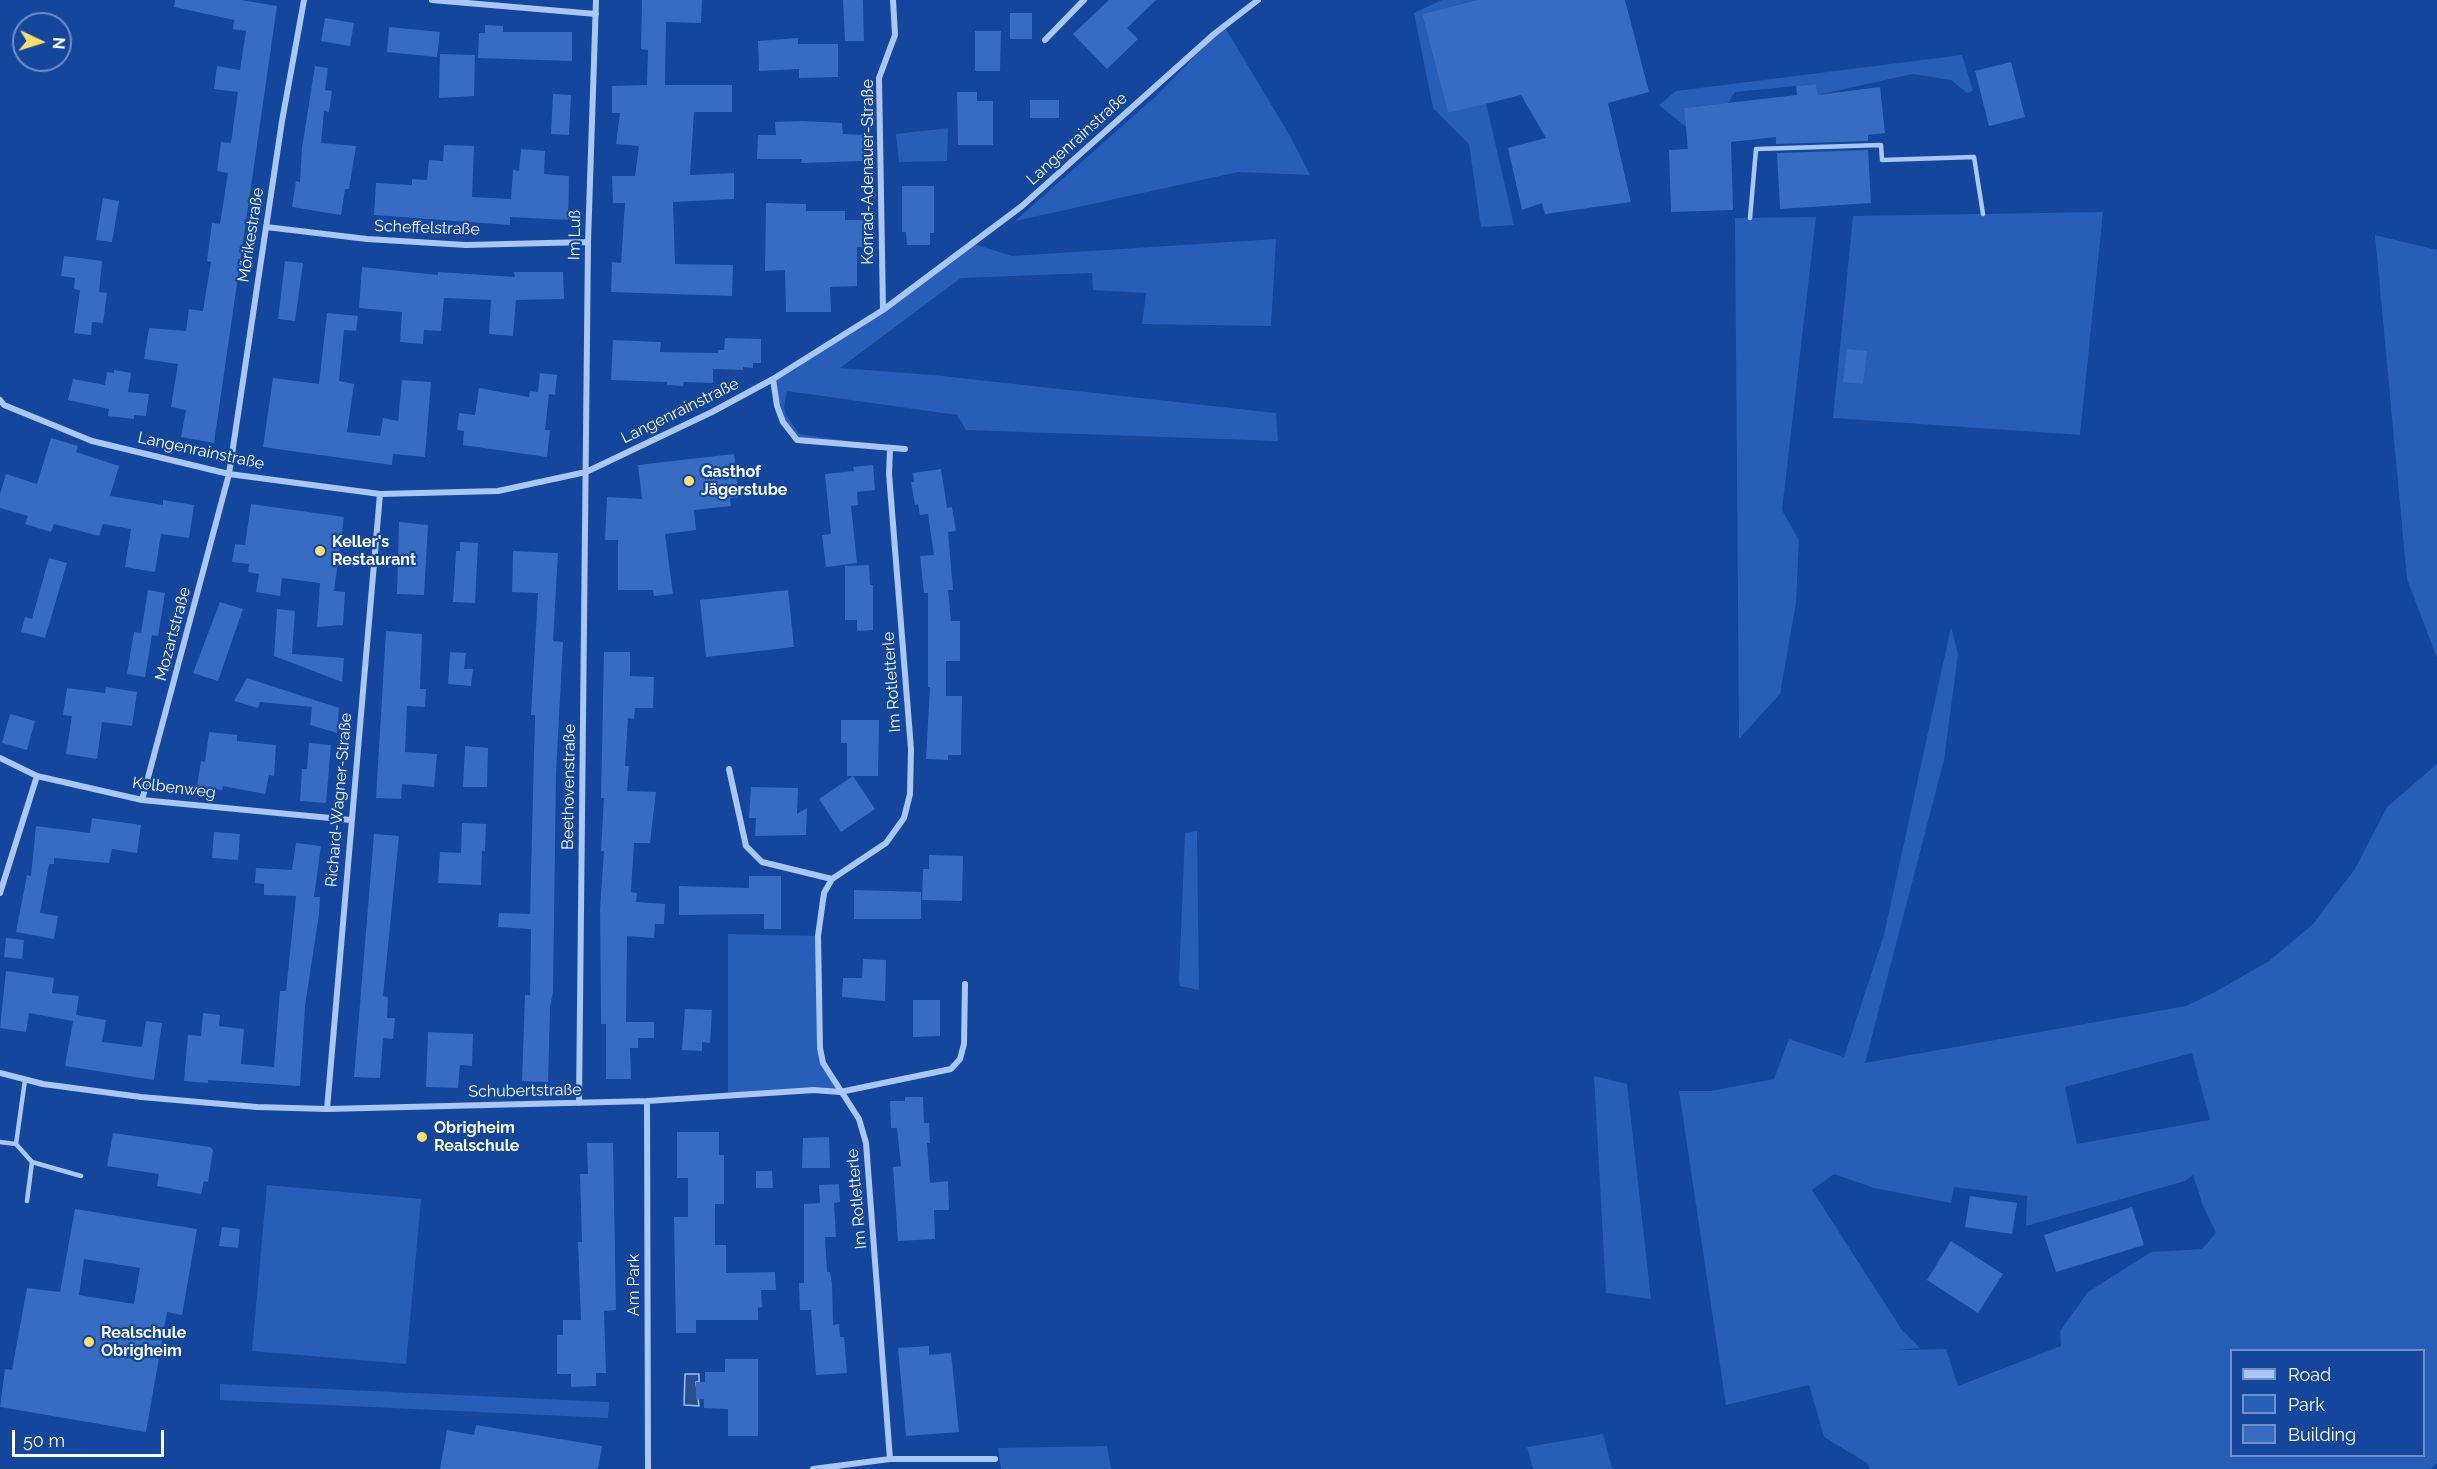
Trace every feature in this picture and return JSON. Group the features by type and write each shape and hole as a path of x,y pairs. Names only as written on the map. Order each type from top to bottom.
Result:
{"street":[{"name":"Mörikestraße","path":"229,474 266,227 304,0"},
{"path":"432,0 596,14"},
{"name":"Im Luß","path":"586,472 588,242 596,0"},
{"name":"Konrad-Adenauer-Straße","path":"883,310 879,78 895,35 893,0"},
{"path":"1045,40 1084,0"},
{"name":"Langenrainstraße","path":"1,405 92,441 229,474 380,494 498,491 586,472 712,412 773,379 883,310 1022,206 1214,34 1258,0"},
{"name":"Scheffelstraße","path":"266,227 367,239 466,245 588,242"},
{"path":"773,379 777,406 783,422 797,440 905,449"},
{"name":"Im Rotletterle","path":"890,448 889,474 911,749 910,794 904,818 886,843 832,879 824,893 820,912 818,995 823,1063 859,1119 866,1143 890,1460"},
{"name":"Beethovenstraße","path":"579,1103 586,472"},
{"name":"Mozartstraße","path":"142,800 229,474"},
{"name":"Richard-Wagner-Straße","path":"327,1109 380,494"},
{"name":"Kolbenweg","path":"0,758 37,776 142,800 351,820"},
{"path":"729,770 746,846 762,862 832,879"},
{"path":"0,893 37,776"},
{"name":"Schubertstraße","path":"0,1073 25,1080 159,1099 257,1107 327,1109 647,1101 813,1090 840,1092 951,1069 960,1059 964,1044 964,984"},
{"name":"Am Park","path":"647,1101 648,1469"},
{"path":"813,1469 890,1460 995,1459"}],"lane":[{"path":"1750,218 1756,149 1881,145 1882,160 1974,157 1983,214"},
{"path":"16,1144 25,1080"},
{"path":"0,1142 16,1144 32,1162 81,1176"},
{"path":"27,1201 32,1162"}],"green space":[{"path":"1442,0 1477,0 1422,14 1448,113 1486,103 1514,225 1481,227 1469,144 1433,108 1414,13"},
{"path":"1224,26 1290,136 1310,175 1238,172 1015,221 1156,96"},
{"path":"1962,55 1973,91 1967,93 1951,80 1912,74 1818,95 1816,84 1735,92 1728,103 1684,108 1686,127 1659,105 1676,91"},
{"path":"948,128 947,161 899,162 896,134"},
{"path":"2103,212 2080,435 1833,418 1853,216"},
{"path":"1816,217 1782,510 1799,540 1796,603 1780,694 1739,739 1735,218"},
{"path":"2375,235 2437,250 2437,658 2407,579"},
{"path":"1276,239 1271,326 1142,324 1146,293 1093,290 1092,273 961,278 840,368 933,375 1276,413 1278,441 966,430 957,415 787,391 784,407 786,415 799,434 905,449 797,440 783,422 773,379 883,310 974,244 1012,256"},
{"path":"1951,627 1958,654 1944,760 1865,1063 2186,1006 2215,992 2269,961 2313,924 2355,869 2387,807 2437,764 2437,1463 2430,1469 1870,1469 1867,1463 1824,1437 1809,1385 1726,1405 1679,1091 1710,1091 1774,1079 1789,1039 1844,1057 1884,935","holes":["2192,1053 2210,1120 2077,1144 2065,1087","1834,1174 1874,1188 1951,1203 1954,1187 2027,1196 2026,1226 2185,1181 2193,1175 2203,1206 2216,1233 2202,1249 2151,1252 2088,1292 2060,1331 2061,1346 1958,1386 1946,1349 1896,1350 1920,1348 1902,1330 1812,1190"]},
{"path":"1197,831 1199,990 1180,986 1179,980 1185,833"},
{"path":"728,934 818,936 823,1063 840,1092 728,1096"},
{"path":"1594,1076 1627,1084 1651,1299 1606,1293"},
{"path":"267,1185 421,1199 406,1364 252,1351"},
{"path":"220,1384 609,1402 608,1418 220,1400"},
{"path":"1603,1434 1612,1469 1533,1469 1527,1447"},
{"path":"1107,1446 1111,1469 1001,1469 998,1448"}],"shaded area":[{"path":"685,1374 699,1374 699,1382 696,1382 699,1406 684,1405"}],"building":[{"path":"175,0 241,0 277,6 214,443 181,437 186,410 171,407 178,364 144,359 149,328 186,331 189,309 203,311 211,262 207,261 212,223 220,224 228,173 217,171 221,142 231,143 238,92 214,89 217,66 240,70 246,31 233,29 234,20 174,7"},
{"path":"642,0 702,0 701,23 666,22 665,85 732,85 732,112 694,112 690,175 734,173 734,199 673,202 675,264 733,265 732,296 611,292 612,262 621,263 625,203 613,203 612,176 635,176 639,146 616,144 620,113 612,113 612,86 647,85 648,50 641,49"},
{"path":"843,0 863,0 864,41 845,41"},
{"path":"1109,0 1156,0 1127,28 1138,39 1107,69 1073,34"},
{"path":"1477,0 1625,0 1649,92 1608,103 1631,202 1545,214 1542,203 1522,210 1508,148 1546,138 1521,95 1448,113 1422,14"},
{"path":"1010,13 1032,13 1032,39 1010,39"},
{"path":"325,18 354,23 350,46 321,41"},
{"path":"485,25 503,26 503,32 572,32 572,61 478,58 479,33 485,33"},
{"path":"389,27 440,32 437,57 387,52"},
{"path":"975,31 1001,31 1000,71 975,71"},
{"path":"798,38 798,44 838,44 838,77 799,78 799,69 759,71 758,41"},
{"path":"440,54 475,55 474,96 439,98"},
{"path":"2011,62 2025,117 1989,126 1975,71"},
{"path":"315,66 328,68 325,90 332,91 329,112 324,111 321,143 356,146 349,189 345,189 341,215 292,207 296,181 300,182 302,148"},
{"path":"1816,84 1818,95 1880,87 1885,133 1868,135 1868,141 1776,144 1776,137 1731,142 1733,210 1671,212 1669,150 1688,149 1684,108 1797,95 1796,86"},
{"path":"957,92 977,92 977,101 993,101 993,145 958,145"},
{"path":"553,94 571,95 569,135 551,134"},
{"path":"1030,100 1059,100 1059,118 1030,118"},
{"path":"775,122 842,123 843,134 864,135 863,161 801,163 802,159 757,159 758,135 776,135"},
{"path":"444,145 474,146 472,197 511,199 513,170 519,171 521,149 545,151 544,174 569,176 568,220 510,217 510,225 374,215 376,183 412,185 412,179 427,180 429,160 443,161"},
{"path":"1868,150 1871,203 1780,209 1777,153"},
{"path":"902,186 934,186 934,233 930,233 930,245 907,245 906,232 902,232"},
{"path":"103,198 119,201 112,242 96,240"},
{"path":"766,203 806,204 806,211 845,211 845,220 865,220 866,247 857,247 857,286 830,287 831,312 786,312 785,270 765,271"},
{"path":"64,256 102,261 99,292 107,293 103,323 92,322 91,335 74,333 80,290 74,289 75,278 61,276"},
{"path":"285,261 303,263 295,321 278,319"},
{"path":"362,267 438,275 438,272 515,277 514,272 563,272 564,299 516,300 513,336 489,334 491,300 444,298 441,331 424,330 423,344 400,342 402,312 359,308"},
{"path":"327,313 358,316 356,331 344,330 339,381 354,384 347,432 380,436 383,418 398,421 402,380 431,382 425,457 393,454 392,465 263,447 273,378 319,384"},
{"path":"725,338 761,339 761,363 753,363 753,368 743,367 743,370 713,369 713,383 684,382 683,386 667,385 667,382 611,380 613,340 661,342 660,352 718,353 718,350 724,350"},
{"path":"1847,349 1867,351 1863,384 1843,382"},
{"path":"114,370 131,373 128,392 149,394 146,416 134,415 134,419 108,416 109,409 68,400 73,379 105,385 107,372 114,373"},
{"path":"540,373 557,375 555,395 549,394 545,430 550,430 547,457 463,445 464,431 457,430 459,413 475,415 479,388 529,397 530,391 538,392"},
{"path":"51,438 78,446 76,452 119,466 110,496 163,505 163,500 194,505 189,538 161,534 155,572 125,567 131,529 103,524 99,536 54,524 51,532 25,524 28,516 0,508 0,494 6,474 37,484"},
{"path":"734,454 739,497 730,498 731,506 694,510 696,530 665,534 673,594 654,596 653,590 618,590 618,540 605,540 607,497 642,499 638,465"},
{"path":"873,465 875,490 857,492 858,505 851,506 857,563 826,567 822,535 831,534 825,474 854,471 853,467"},
{"path":"941,469 947,508 952,507 956,531 948,532 953,590 948,590 951,621 960,621 960,661 946,661 946,696 962,696 961,755 948,755 948,760 926,759 930,687 928,687 928,593 924,593 920,556 934,555 928,514 920,515 918,504 915,505 911,482 914,482 913,473"},
{"path":"251,504 344,517 334,591 345,592 343,625 317,627 320,583 282,578 280,596 256,592 259,574 248,572 249,564 232,562 235,544 245,545"},
{"path":"399,522 428,525 424,595 397,594"},
{"path":"460,542 478,543 475,603 453,602 456,551 460,551"},
{"path":"513,551 558,553 553,641 563,642 556,773 553,992 550,1007 548,1082 522,1081 525,995 530,995 531,929 498,927 499,913 530,914 535,715 531,715 538,593 512,592"},
{"path":"49,558 67,563 45,638 21,632 25,617 32,619"},
{"path":"869,565 870,585 873,585 873,630 857,631 857,620 845,620 845,566"},
{"path":"148,590 165,593 158,636 152,635 145,677 127,674 134,632 141,633"},
{"path":"788,590 794,647 706,657 700,600"},
{"path":"220,602 243,609 218,681 193,673"},
{"path":"277,609 295,611 292,654 344,658 342,682 274,656"},
{"path":"386,631 422,634 420,689 426,689 425,707 407,706 405,752 437,754 434,787 402,784 401,799 376,798"},
{"path":"450,652 466,653 464,669 473,669 471,686 448,684"},
{"path":"604,652 630,652 630,676 654,677 653,708 635,708 634,719 628,718 625,766 629,766 627,791 656,792 650,843 634,843 631,892 637,893 636,902 665,904 664,924 655,924 654,938 627,936 626,1022 654,1022 654,1038 638,1038 638,1048 630,1048 631,1079 606,1079 606,1024 601,1024 600,909 604,851 601,851 604,798 601,798"},
{"path":"247,678 339,708 337,733 310,725 312,707 260,702 258,708 234,701"},
{"path":"106,687 137,692 132,726 102,722 97,759 66,754 72,716 63,715 67,688 105,693"},
{"path":"10,714 35,721 27,750 2,743"},
{"path":"841,720 879,720 878,776 847,776 847,743 841,743"},
{"path":"209,732 237,735 237,741 276,745 274,776 269,775 265,794 223,786 222,790 197,786 201,761 205,762"},
{"path":"309,743 331,745 326,803 300,801 302,769 307,769"},
{"path":"465,746 488,748 487,787 463,787"},
{"path":"853,776 875,809 841,832 819,799"},
{"path":"751,787 798,788 797,814 807,808 806,835 755,836 756,818 749,818"},
{"path":"92,818 141,825 137,853 112,849 109,863 54,858 54,864 49,864 40,913 58,916 54,939 16,932 27,875 31,876 36,826 90,833"},
{"path":"462,823 486,824 481,885 438,883 440,852 461,853"},
{"path":"214,832 240,834 238,860 212,858"},
{"path":"374,834 399,836 383,996 388,997 387,1018 395,1018 393,1039 383,1038 380,1078 354,1077"},
{"path":"296,843 321,846 314,897 320,897 319,914 305,1006 300,1086 208,1080 208,1083 184,1081 188,1035 201,1036 203,1013 220,1015 219,1026 244,1029 241,1064 274,1067 280,991 286,991 296,896 264,895 264,884 255,883 256,868 292,870"},
{"path":"929,855 963,856 962,901 922,900 923,869 929,869"},
{"path":"749,876 781,876 781,929 764,929 764,914 679,915 679,886 749,888"},
{"path":"854,890 921,892 921,919 854,919"},
{"path":"6,938 24,940 22,959 4,957"},
{"path":"863,959 886,960 885,1001 842,997 843,978 862,978"},
{"path":"6,971 54,978 52,993 79,996 76,1015 106,1020 102,1042 142,1047 146,1021 162,1023 154,1080 65,1066 73,1021 29,1013 26,1032 0,1028"},
{"path":"913,1000 940,1000 940,1036 913,1037"},
{"path":"685,1009 712,1010 710,1043 702,1042 702,1051 682,1050"},
{"path":"428,1032 473,1034 472,1066 460,1065 458,1088 426,1087"},
{"path":"905,1097 923,1097 924,1123 929,1123 930,1143 927,1143 930,1183 948,1181 949,1210 934,1210 935,1239 898,1241 893,1167 901,1166 897,1128 891,1128 890,1101 905,1101"},
{"path":"677,1132 719,1132 719,1155 724,1155 724,1204 715,1204 715,1245 726,1245 726,1273 775,1272 776,1290 761,1290 762,1307 758,1308 758,1320 696,1320 696,1333 676,1333 674,1217 688,1217 688,1178 677,1178"},
{"path":"113,1133 210,1147 213,1150 208,1182 204,1181 201,1194 157,1186 159,1174 107,1166"},
{"path":"829,1137 830,1168 802,1168 803,1138"},
{"path":"587,1143 613,1143 616,1310 604,1311 606,1373 596,1373 596,1386 571,1387 571,1374 557,1374 557,1335 563,1335 563,1320 581,1320 578,1242 582,1242 580,1174 588,1174"},
{"path":"756,1171 772,1171 773,1188 756,1188"},
{"path":"839,1184 840,1202 834,1203 836,1237 825,1237 827,1272 830,1272 832,1284 833,1325 839,1324 840,1337 844,1337 847,1373 816,1375 811,1310 800,1310 799,1283 804,1283 804,1204 820,1203 819,1185"},
{"path":"1970,1196 2017,1203 2012,1234 1965,1227"},
{"path":"2132,1207 2144,1245 2056,1272 2044,1235"},
{"name":"Realschule Obrigheim","path":"75,1209 197,1229 182,1315 167,1312 146,1432 0,1407 5,1369 12,1370 27,1288 60,1292","holes":["84,1259 140,1268 134,1304 79,1295"]},
{"path":"222,1227 240,1229 238,1248 219,1246"},
{"path":"1951,1241 2003,1274 1978,1313 1927,1280"},
{"path":"929,1346 929,1355 951,1353 959,1432 906,1436 898,1348"},
{"path":"725,1359 758,1359 758,1436 728,1436 728,1409 704,1408 704,1399 696,1400 696,1382 705,1382 705,1372 725,1372"},
{"path":"476,1425 602,1446 598,1469 440,1469 447,1430 474,1435"}],"place":[{"name":"Gasthof Jägerstube","path":"689,481"},
{"name":"Keller's Restaurant","path":"320,551"},
{"name":"Obrigheim Realschule","path":"422,1137"},
{"name":"Realschule Obrigheim","path":"89,1342"}]}
